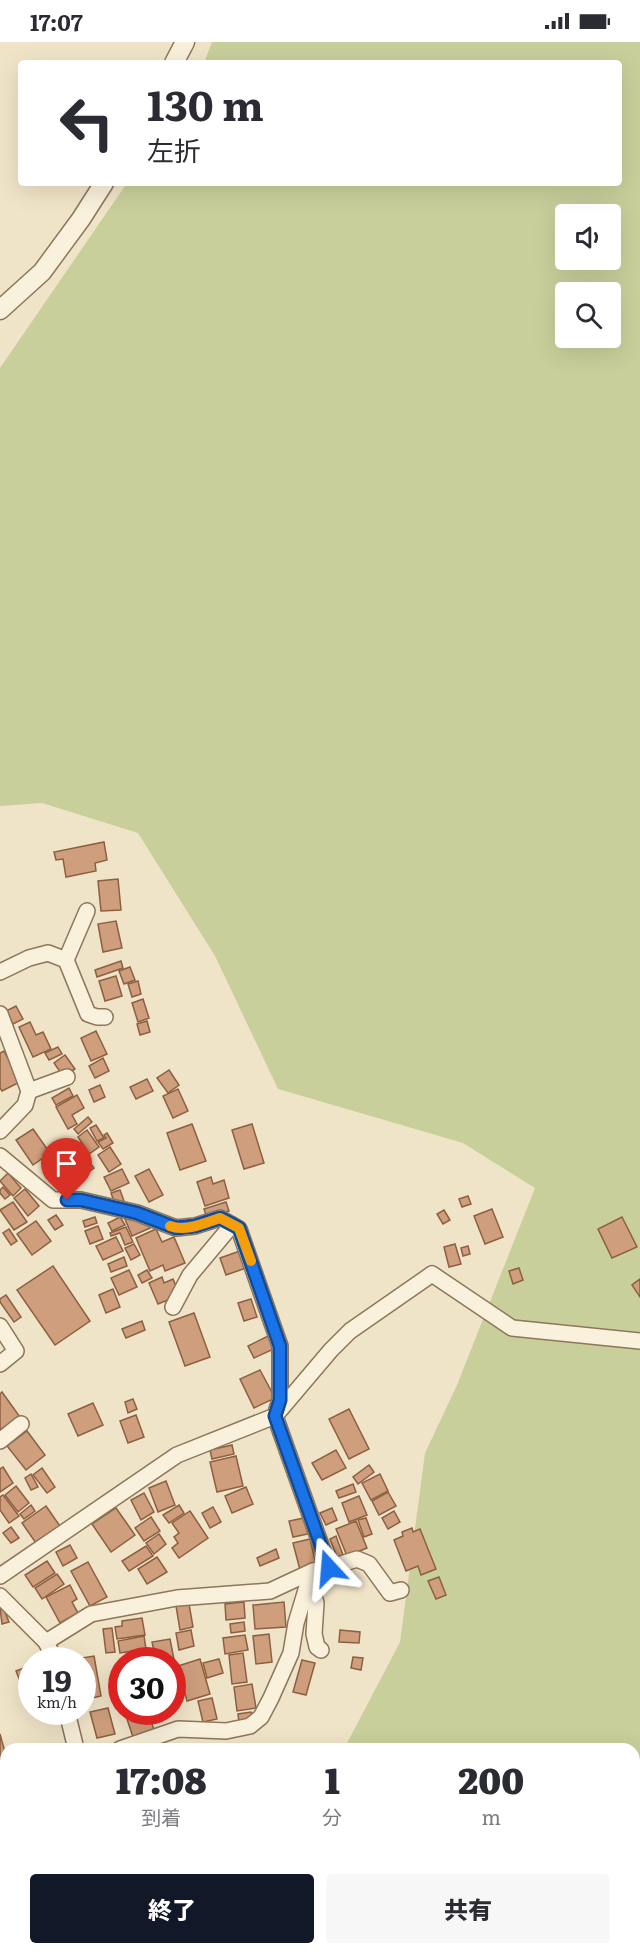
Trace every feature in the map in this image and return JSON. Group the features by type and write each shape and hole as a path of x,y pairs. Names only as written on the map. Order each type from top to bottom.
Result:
{"street":[{"path":"176,60 185,42"},
{"path":"0,310 42,272 102,186"},
{"path":"87,911 66,960 88,1014 105,1017"},
{"path":"0,972 29,958 48,953 66,960"},
{"path":"0,1014 29,1091 25,1105 0,1131"},
{"path":"29,1091 67,1077"},
{"path":"0,1156 53,1200 81,1200 137,1213 176,1228 195,1226 220,1218 239,1228 280,1346 280,1400 275,1416 317,1573 314,1634 317,1647 321,1650"},
{"path":"173,1307 190,1275 232,1225"},
{"path":"0,1576 177,1455 275,1416 350,1331 432,1274 512,1328 640,1341"},
{"path":"0,1326 16,1351 0,1365"},
{"path":"0,1441 21,1424"},
{"path":"46,1642 91,1614 177,1598 270,1591 357,1559 369,1564 390,1593 401,1590"},
{"path":"137,1743 178,1729 226,1731 250,1726 261,1717 291,1653 296,1623 317,1573"},
{"path":"0,1596 48,1647"},
{"path":"70,1725 75,1743"}],"green space":[{"path":"212,42 640,42 640,1743 347,1743 400,1642 425,1453 457,1385 535,1188 463,1143 278,1089 215,956 138,833 42,803 0,806 0,368 125,186 622,186 622,60 205,60"}],"building":[{"path":"104,842 107,860 95,863 96,871 66,877 63,859 56,860 54,852"},
{"path":"118,879 121,910 101,911 98,881"},
{"path":"116,921 122,948 103,952 98,924"},
{"path":"121,961 123,968 97,977 95,970"},
{"path":"130,967 135,980 124,984 119,971"},
{"path":"116,976 122,996 105,1001 99,981"},
{"path":"138,981 141,994 132,997 128,984"},
{"path":"143,999 149,1018 138,1022 132,1003"},
{"path":"16,1006 23,1019 13,1024 6,1011"},
{"path":"147,1021 150,1032 140,1035 137,1024"},
{"path":"30,1022 36,1035 43,1032 51,1049 33,1057 19,1027"},
{"path":"96,1031 107,1054 91,1061 81,1038"},
{"path":"58,1047 62,1054 49,1060 45,1053"},
{"path":"4,1051 20,1082 2,1091 0,1088 0,1053"},
{"path":"65,1055 75,1069 63,1076 54,1063"},
{"path":"103,1058 109,1071 95,1078 89,1066"},
{"path":"169,1070 179,1085 168,1093 157,1078"},
{"path":"147,1079 153,1091 136,1099 130,1087"},
{"path":"100,1085 105,1097 94,1102 89,1090"},
{"path":"69,1088 73,1096 56,1105 52,1098"},
{"path":"178,1089 188,1111 173,1118 163,1096"},
{"path":"77,1095 84,1108 72,1115 77,1124 68,1129 56,1107"},
{"path":"88,1117 92,1122 78,1134 74,1129"},
{"path":"192,1124 206,1161 180,1170 167,1133"},
{"path":"252,1124 264,1163 244,1169 232,1130"},
{"path":"96,1125 104,1138 97,1141 90,1128"},
{"path":"33,1129 50,1153 33,1165 16,1140"},
{"path":"87,1130 99,1147 89,1154 78,1137"},
{"path":"107,1133 113,1143 103,1149 98,1142 106,1138 104,1135"},
{"path":"73,1140 78,1148 66,1156 75,1170 67,1175 53,1154"},
{"path":"110,1147 121,1164 109,1172 98,1155"},
{"path":"81,1150 94,1168 83,1176 70,1158"},
{"path":"122,1169 129,1183 111,1191 104,1177"},
{"path":"149,1169 163,1195 149,1202 135,1176"},
{"path":"8,1173 21,1188 13,1196 0,1181"},
{"path":"211,1177 213,1184 224,1180 229,1198 205,1206 197,1182"},
{"path":"3,1187 10,1195 5,1199 0,1193"},
{"path":"25,1189 39,1206 28,1216 14,1198"},
{"path":"120,1190 124,1201 115,1204 111,1193"},
{"path":"468,1196 471,1204 462,1207 459,1199"},
{"path":"13,1202 27,1222 14,1230 0,1210"},
{"path":"226,1202 229,1211 207,1218 204,1209"},
{"path":"492,1209 503,1237 485,1244 474,1216"},
{"path":"444,1210 450,1220 443,1224 437,1214"},
{"path":"56,1215 63,1225 55,1230 48,1220"},
{"path":"95,1217 97,1223 85,1227 83,1221"},
{"path":"120,1217 125,1225 112,1231 108,1223"},
{"path":"622,1217 637,1247 612,1258 598,1229"},
{"path":"125,1219 147,1221 150,1228 132,1236"},
{"path":"36,1221 51,1241 32,1255 17,1234"},
{"path":"98,1226 103,1239 90,1244 85,1231"},
{"path":"126,1227 133,1242 125,1245 120,1233 111,1236 110,1233"},
{"path":"9,1229 17,1241 11,1245 3,1233"},
{"path":"156,1229 162,1242 174,1237 185,1263 165,1271 163,1265 150,1271 136,1238"},
{"path":"116,1237 123,1251 103,1260 96,1246"},
{"path":"134,1244 140,1255 131,1260 125,1248"},
{"path":"455,1244 461,1264 449,1267 444,1247"},
{"path":"468,1246 470,1254 463,1256 461,1248"},
{"path":"240,1251 246,1268 226,1275 220,1258"},
{"path":"124,1257 127,1266 111,1272 108,1264"},
{"path":"53,1266 90,1321 55,1345 17,1290"},
{"path":"519,1268 523,1280 513,1284 509,1271"},
{"path":"129,1270 137,1287 119,1295 111,1278"},
{"path":"147,1270 152,1278 142,1283 138,1275"},
{"path":"162,1277 164,1283 173,1279 180,1295 158,1304 149,1283"},
{"path":"640,1279 640,1297 632,1285"},
{"path":"113,1289 120,1307 106,1313 99,1295"},
{"path":"6,1295 21,1317 14,1322 0,1302 0,1299"},
{"path":"251,1299 257,1317 244,1321 238,1303"},
{"path":"194,1313 210,1357 185,1366 169,1322"},
{"path":"142,1321 145,1330 126,1338 122,1329"},
{"path":"270,1335 276,1348 254,1358 248,1346"},
{"path":"260,1370 275,1398 254,1408 240,1379"},
{"path":"2,1392 20,1417 0,1430 0,1394"},
{"path":"133,1399 137,1409 128,1413 125,1402"},
{"path":"93,1403 103,1425 78,1436 68,1414"},
{"path":"349,1409 369,1449 349,1459 329,1419"},
{"path":"136,1415 144,1437 128,1443 120,1421"},
{"path":"27,1431 45,1455 26,1470 7,1446"},
{"path":"232,1445 234,1454 212,1459 210,1450"},
{"path":"336,1450 346,1468 322,1480 312,1463"},
{"path":"236,1456 243,1486 217,1492 210,1462"},
{"path":"369,1465 374,1472 358,1484 353,1477"},
{"path":"3,1467 13,1483 0,1492 0,1469"},
{"path":"42,1468 55,1487 47,1493 33,1475"},
{"path":"31,1474 38,1487 31,1490 25,1478"},
{"path":"380,1474 388,1491 371,1500 362,1483"},
{"path":"166,1481 175,1505 158,1512 149,1488"},
{"path":"353,1484 356,1492 339,1498 336,1491"},
{"path":"16,1486 29,1503 18,1512 5,1495"},
{"path":"246,1487 253,1504 232,1513 225,1496"},
{"path":"388,1492 396,1506 379,1515 372,1501"},
{"path":"144,1493 154,1512 141,1520 131,1500"},
{"path":"3,1495 19,1516 9,1523 0,1510 0,1497"},
{"path":"359,1496 367,1515 349,1522 342,1503"},
{"path":"31,1505 35,1511 24,1519 20,1514"},
{"path":"179,1505 184,1513 169,1523 163,1515"},
{"path":"46,1506 62,1529 38,1546 22,1523"},
{"path":"213,1507 221,1522 210,1528 202,1513"},
{"path":"116,1508 135,1535 111,1552 92,1524"},
{"path":"332,1508 337,1520 326,1525 320,1513"},
{"path":"190,1511 208,1538 179,1558 172,1548 178,1543 174,1537 179,1533 172,1523"},
{"path":"394,1511 400,1522 388,1529 382,1518"},
{"path":"151,1517 160,1531 144,1541 135,1528"},
{"path":"304,1518 308,1534 293,1537 289,1521"},
{"path":"366,1518 372,1534 364,1537 358,1520"},
{"path":"356,1521 367,1548 347,1556 336,1529"},
{"path":"11,1527 19,1538 11,1543 3,1533"},
{"path":"412,1528 413,1532 420,1529 436,1569 421,1575 418,1566 406,1571 394,1540 403,1536 402,1532"},
{"path":"159,1534 166,1544 154,1554 146,1543"},
{"path":"336,1536 343,1555 337,1557 330,1539"},
{"path":"310,1539 316,1565 300,1570 293,1543"},
{"path":"70,1545 77,1558 63,1566 56,1552"},
{"path":"146,1546 153,1556 129,1571 122,1561"},
{"path":"276,1549 279,1558 260,1566 257,1558"},
{"path":"157,1557 167,1572 147,1584 138,1569"},
{"path":"47,1561 55,1573 33,1587 25,1575"},
{"path":"88,1562 107,1597 90,1606 71,1571"},
{"path":"57,1574 64,1584 42,1599 35,1588"},
{"path":"439,1577 446,1595 436,1599 428,1581"},
{"path":"70,1585 77,1599 72,1602 78,1613 60,1623 46,1597"},
{"path":"244,1602 245,1618 226,1620 225,1604"},
{"path":"284,1602 286,1627 255,1629 253,1605"},
{"path":"189,1604 193,1627 180,1630 176,1606"},
{"path":"3,1607 9,1622 2,1624 0,1608"},
{"path":"142,1618 145,1635 117,1639 115,1627 122,1626 122,1621"},
{"path":"244,1622 245,1631 231,1633 230,1624"},
{"path":"112,1628 114,1647 108,1647 108,1653 106,1653 103,1629"},
{"path":"191,1630 194,1646 178,1647 176,1633"},
{"path":"340,1630 360,1632 359,1643 339,1642"},
{"path":"269,1634 272,1662 256,1664 253,1636"},
{"path":"245,1635 248,1650 225,1654 223,1638"},
{"path":"144,1636 146,1647 119,1647 118,1641"},
{"path":"170,1639 172,1647 153,1647 152,1642"},
{"path":"243,1653 247,1682 232,1684 229,1655"},
{"path":"353,1657 363,1658 361,1670 351,1668"},
{"path":"200,1659 210,1694 187,1701 186,1663"},
{"path":"219,1659 223,1673 207,1678 203,1663"},
{"path":"302,1660 315,1663 306,1695 293,1692"},
{"path":"96,1667 101,1696 96,1697"},
{"path":"252,1684 256,1708 237,1711 234,1687"},
{"path":"212,1698 217,1719 203,1722 198,1701"},
{"path":"108,1708 108,1725 113,1725 115,1734 97,1738 94,1725 96,1725 96,1711"},
{"path":"251,1712 253,1720 239,1722 238,1714"},
{"path":"129,1725 152,1725 155,1733 134,1740"}],"slow traffic":[{"path":"170,1226 176,1228 195,1226 220,1218 239,1228 251,1261"}],"route":[{"path":"67,1200 81,1200 137,1213 176,1228 195,1226 220,1218 239,1228 280,1346 280,1400 275,1416 329,1568"}]}
